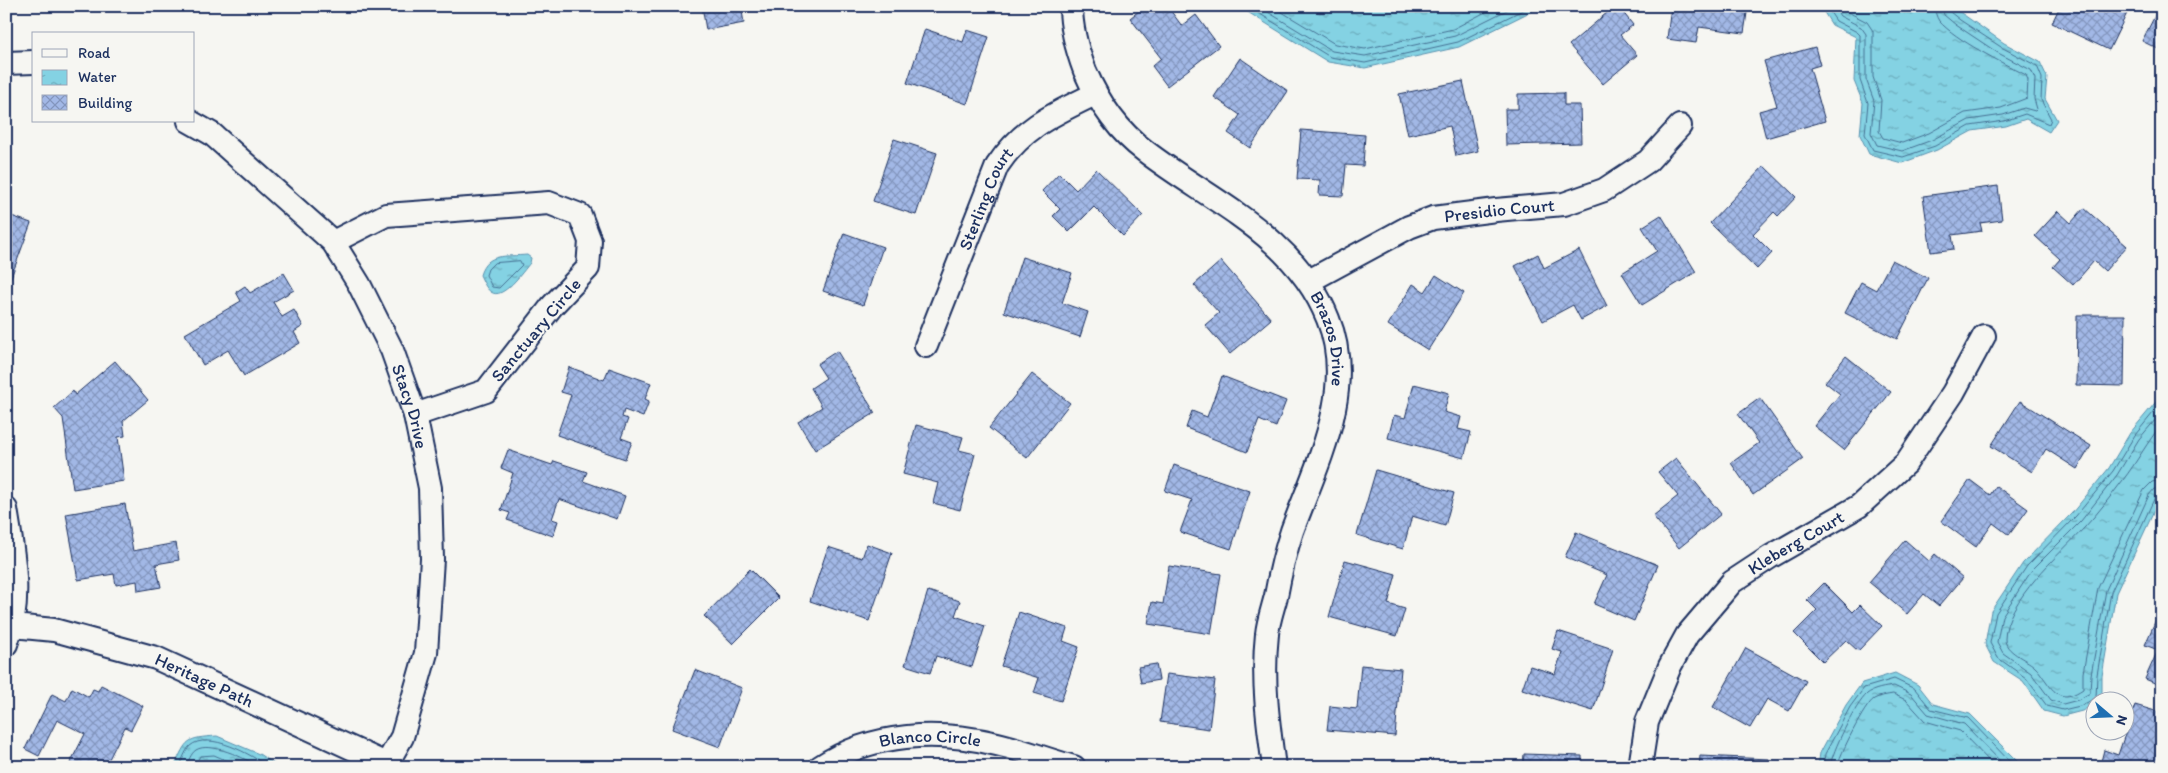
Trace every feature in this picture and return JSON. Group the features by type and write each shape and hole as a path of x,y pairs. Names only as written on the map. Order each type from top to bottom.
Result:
{"street":[{"name":"Brazos Drive","path":"1071,6 1071,24 1079,52 1095,94 1108,114 1143,150 1267,235 1309,281 1328,318 1335,340 1337,374 1335,407 1329,435 1291,534 1267,634 1266,710 1274,767"},
{"path":"6,63 32,62"},
{"name":"Sterling Court","path":"926,346 996,166 1006,152 1024,134 1054,114 1095,94"},
{"name":"Stacy Drive","path":"191,122 212,134 333,242 358,284 392,350 415,415 430,488 432,559 426,653 402,736 385,765"},
{"name":"Presidio Court","path":"1309,281 1409,226 1433,218 1564,204 1604,190 1648,161 1680,126"},
{"name":"Sanctuary Circle","path":"333,242 386,215 549,203 580,215 590,241 588,268 552,306 486,391 415,415"},
{"name":"Kleberg Court","path":"1640,767 1647,722 1670,666 1687,635 1732,582 1770,557 1859,506 1906,464 1953,393 1984,336"},
{"path":"6,509 15,569 10,635"},
{"name":"Heritage Path","path":"10,635 54,630 156,658 385,765"},
{"name":"Blanco Circle","path":"820,767 842,754 872,742 913,737 963,737 998,744 1074,767"}],"water":[{"path":"1238,6 1542,6 1459,47 1365,68 1328,62"},
{"path":"1820,6 1951,6 2004,43 2040,62 2047,77 2045,99 2057,120 2049,132 2026,119 2006,126 1972,131 1937,150 1902,163 1869,154 1860,135 1863,103 1854,81 1856,37 1832,25"},
{"path":"527,255 531,258 530,263 507,289 496,294 488,289 480,275 487,262 498,257"},
{"path":"2162,392 2162,494 2116,593 2102,676 2102,690 2086,690 2086,709 2082,711 2063,716 2044,711 2023,681 1994,662 1985,644 1991,611 2023,563 2072,513 2109,468 2130,433"},
{"path":"1895,673 1918,685 1933,704 1970,714 2023,767 1818,767 1820,753 1846,705 1862,683"},
{"path":"217,736 259,754 279,767 174,767 185,745 193,739"}],"building":[{"path":"702,6 741,6 744,23 706,30"},
{"path":"1145,6 1167,6 1182,26 1196,15 1219,46 1167,86 1152,66 1161,58 1130,18"},
{"path":"1615,6 1618,6 1633,25 1620,35 1637,55 1603,84 1569,45"},
{"path":"1671,6 1748,6 1744,33 1699,27 1696,43 1667,39"},
{"path":"2060,6 2124,6 2129,9 2109,50 2052,23"},
{"path":"2160,6 2162,6 2162,51 2142,41"},
{"path":"925,29 963,42 967,30 989,37 967,104 907,83"},
{"path":"1815,47 1820,65 1810,68 1825,121 1766,138 1759,111 1777,106 1764,61"},
{"path":"1240,58 1288,91 1250,148 1228,133 1240,115 1214,97"},
{"path":"1463,81 1478,151 1456,156 1450,126 1408,135 1399,94"},
{"path":"1564,93 1564,105 1580,105 1581,143 1506,145 1505,109 1518,109 1518,94"},
{"path":"1301,130 1365,135 1363,166 1346,165 1343,196 1319,195 1320,180 1297,179"},
{"path":"894,139 937,153 916,215 873,201"},
{"path":"1764,166 1796,197 1778,216 1774,212 1753,234 1772,253 1757,269 1710,223"},
{"path":"1096,169 1143,215 1123,236 1094,207 1069,232 1053,216 1060,209 1042,191 1059,173 1076,190"},
{"path":"1998,186 2002,220 1980,223 1982,231 1952,235 1954,249 1931,252 1923,196"},
{"path":"2084,208 2127,246 2105,271 2094,261 2073,285 2053,267 2060,259 2035,236 2058,211 2071,223"},
{"path":"6,214 31,223 6,291"},
{"path":"1661,215 1696,272 1642,305 1622,273 1657,251 1642,227"},
{"path":"844,233 883,247 863,305 823,291"},
{"path":"1579,250 1607,306 1581,320 1573,305 1543,321 1515,266 1538,254 1544,268"},
{"path":"1022,257 1072,273 1062,303 1088,312 1080,337 1004,312"},
{"path":"1892,260 1928,278 1897,339 1845,313 1861,282 1876,290"},
{"path":"1221,261 1271,319 1230,354 1205,325 1219,313 1194,285"},
{"path":"284,273 294,290 273,302 282,317 294,310 303,326 294,332 300,343 244,376 228,350 203,365 185,334 241,301 236,292 245,286 250,293"},
{"path":"1436,275 1464,293 1428,350 1388,325 1413,284 1425,292"},
{"path":"2077,315 2125,315 2124,386 2076,385"},
{"path":"837,351 875,413 815,450 798,422 822,407 811,388 826,378 817,364"},
{"path":"1846,356 1891,392 1844,450 1814,426 1840,394 1825,382"},
{"path":"115,361 148,400 123,421 125,436 118,437 124,481 73,489 63,418 54,408 73,391 75,395"},
{"path":"569,367 604,380 609,368 651,383 645,399 649,401 643,417 624,410 622,417 628,419 621,438 632,442 625,459 557,435 571,395 561,392"},
{"path":"1032,374 1070,403 1027,458 989,428"},
{"path":"1222,376 1286,401 1276,427 1259,420 1247,452 1186,428 1192,411 1207,417"},
{"path":"1414,384 1449,393 1444,412 1461,417 1458,429 1471,432 1464,458 1388,438 1394,415 1405,418"},
{"path":"1760,398 1803,459 1753,495 1731,463 1759,443 1738,414"},
{"path":"2020,401 2091,446 2077,469 2046,449 2032,472 1991,446"},
{"path":"916,425 963,437 959,450 975,454 960,510 933,503 938,483 903,474"},
{"path":"508,450 552,465 554,461 587,472 583,481 625,496 617,519 559,499 552,519 558,521 553,536 507,520 510,513 501,510 513,473 501,468"},
{"path":"1676,458 1721,514 1679,548 1653,516 1678,496 1658,472"},
{"path":"1174,465 1250,491 1231,549 1180,532 1192,500 1165,491"},
{"path":"1376,470 1454,493 1445,526 1412,516 1403,549 1357,535"},
{"path":"1970,480 1990,495 1996,486 2028,509 2009,535 1993,523 1976,547 1941,521"},
{"path":"125,504 133,551 176,543 179,560 156,564 161,587 138,591 137,581 116,585 114,574 78,580 66,514"},
{"path":"1576,532 1658,565 1634,621 1594,604 1607,575 1565,557"},
{"path":"1905,540 1929,561 1935,554 1963,578 1939,606 1924,594 1907,614 1869,582"},
{"path":"867,544 892,553 869,621 810,601 828,547 862,558"},
{"path":"1345,560 1396,574 1388,604 1405,609 1397,636 1329,617"},
{"path":"1169,566 1221,574 1211,634 1148,624 1152,602 1163,604"},
{"path":"750,569 779,598 733,644 704,616"},
{"path":"1824,583 1853,612 1860,605 1882,626 1858,651 1846,640 1823,662 1794,633 1817,610 1807,600"},
{"path":"928,591 960,601 955,616 985,626 972,667 936,656 930,673 905,665"},
{"path":"2161,608 2162,686 2145,679 2158,650 2145,645"},
{"path":"1019,612 1067,628 1063,641 1079,647 1061,701 1034,693 1039,678 1001,666"},
{"path":"1558,631 1613,649 1593,711 1522,689 1530,666 1555,674 1562,652 1552,649"},
{"path":"1746,648 1806,681 1789,711 1767,699 1750,728 1713,707"},
{"path":"1156,664 1159,680 1141,683 1138,667"},
{"path":"1361,665 1401,669 1395,736 1327,730 1330,706 1357,709"},
{"path":"695,670 742,688 720,747 672,729"},
{"path":"1167,674 1215,680 1209,729 1160,722"},
{"path":"101,685 143,706 131,730 125,727 105,767 68,767 85,734 57,720 39,756 25,749 52,694 66,701 72,688 89,697 93,689 98,691"},
{"path":"2136,705 2162,713 2162,767 2106,767 2100,765 2104,750 2118,755 2123,740 2136,740"},
{"path":"1524,754 1582,756 1582,767 1523,767"},
{"path":"1700,756 1769,759 1768,767 1699,767"},
{"path":"1427,760 1428,767 1368,767 1368,766"}]}
